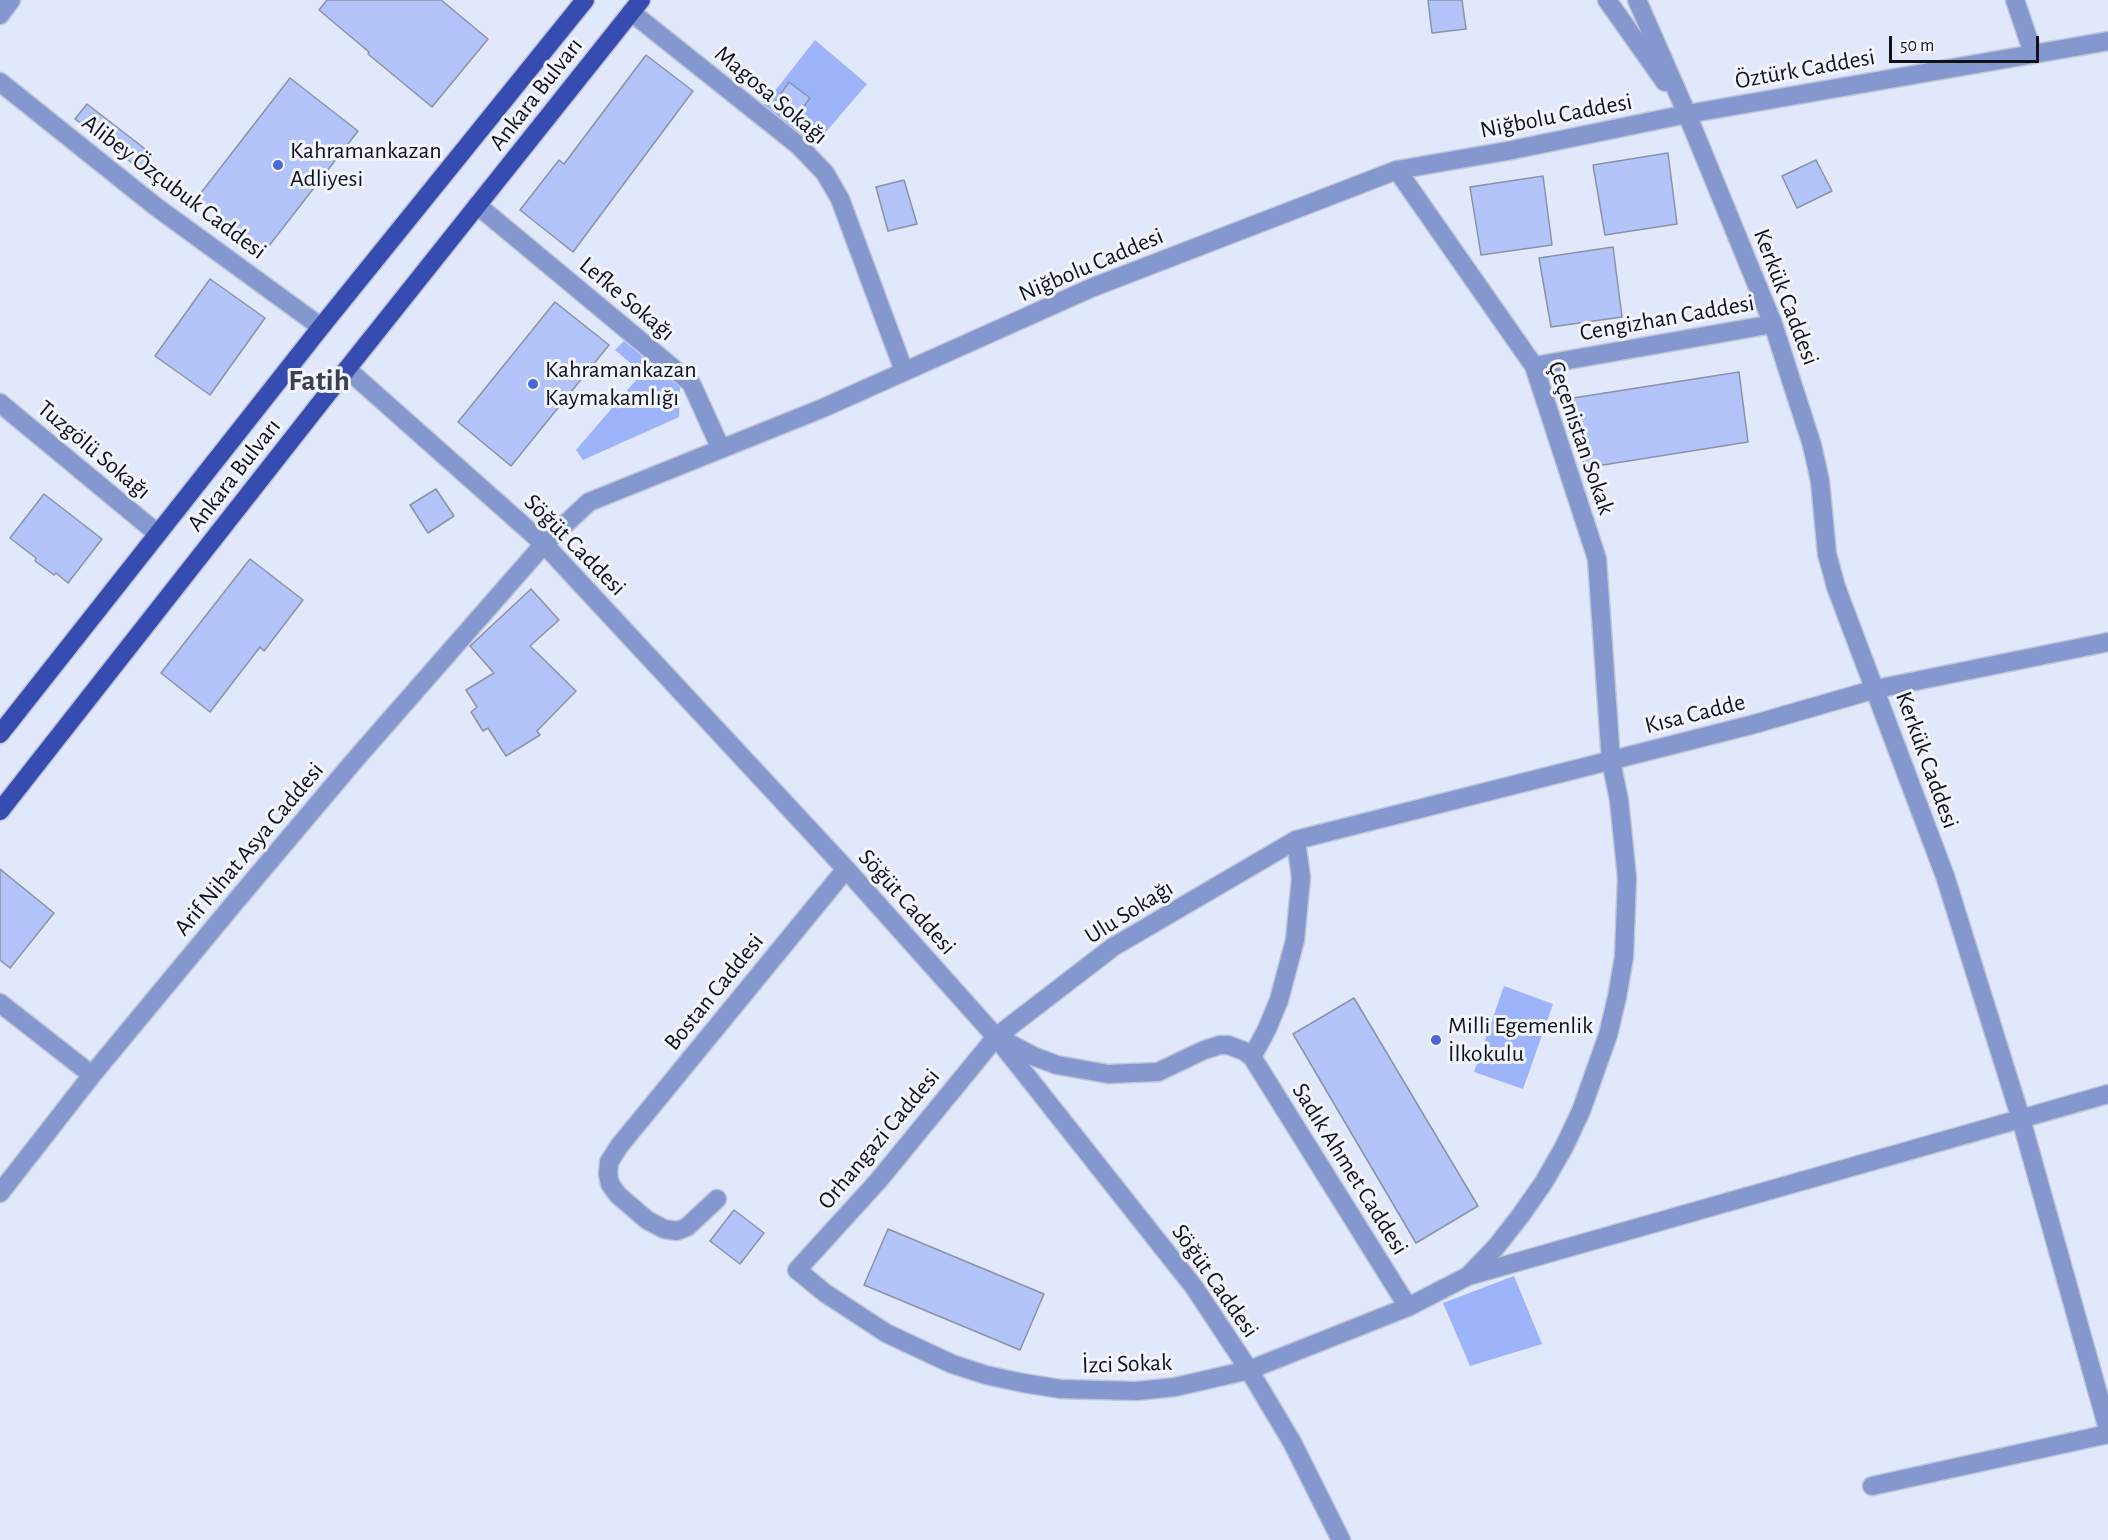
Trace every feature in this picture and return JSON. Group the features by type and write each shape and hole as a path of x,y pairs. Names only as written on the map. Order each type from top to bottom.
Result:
{"main road":[{"name":"Ankara Bulvarı","path":"0,734 321,327 585,0"},
{"name":"Ankara Bulvarı","path":"0,811 636,6"}],"street":[{"path":"0,15 12,0"},
{"path":"1607,0 1687,114"},
{"path":"1637,0 1687,114"},
{"path":"2014,0 2033,53"},
{"name":"Magosa Sokağı","path":"636,6 798,145 825,173 840,199 904,371"},
{"name":"Öztürk Caddesi","path":"1687,114 2108,41"},
{"name":"Alibey Özçubuk Caddesi","path":"0,82 155,206 321,327"},
{"name":"Niğbolu Caddesi","path":"544,544 589,502 823,408 1091,288 1397,170 1507,151 1687,114"},
{"name":"Kerkük Caddesi","path":"1687,114 1773,324 1812,445 1820,481 1827,554 1836,587 1945,876 2020,1119 2108,1430"},
{"name":"Çeçenistan Sokak","path":"1397,170 1533,366 1597,559 1611,761 1624,839 1627,918 1624,957 1608,1035 1581,1111 1559,1156 1521,1215 1496,1247 1468,1276"},
{"name":"Lefke Sokağı","path":"477,206 691,383 721,449"},
{"name":"Cengizhan Caddesi","path":"1533,366 1773,324"},
{"name":"Söğüt Caddesi","path":"347,369 544,544 846,868 996,1037 1194,1287 1249,1370 1292,1442 1341,1540"},
{"name":"Tuzgölü Sokağı","path":"0,403 158,534"},
{"name":"Arif Nihat Asya Caddesi","path":"0,1193 92,1076 236,901 346,770 544,544"},
{"name":"Kısa Cadde","path":"1296,840 1751,725 1876,689 2108,642"},
{"path":"996,1037 1033,1056 1058,1065 1108,1074 1158,1072 1204,1050 1220,1045 1236,1047 1252,1057 1279,1000 1295,940 1301,878 1296,840"},
{"name":"Ulu Sokağı","path":"996,1037 1113,948 1296,840"},
{"name":"Bostan Caddesi","path":"717,1199 687,1227 677,1231 664,1229 647,1220 629,1206 610,1184 609,1162 620,1145 846,868"},
{"path":"0,1003 92,1076"},
{"name":"Orhangazi Caddesi","path":"797,1270 878,1181 996,1037"},
{"name":"Sadık Ahmet Caddesi","path":"1252,1057 1408,1307"},
{"path":"1468,1276 2108,1094"},
{"name":"İzci Sokak","path":"797,1270 855,1314 918,1350 952,1364 1023,1383 1061,1389 1137,1391 1184,1386 1249,1370 1408,1307 1468,1276"},
{"path":"1872,1486 2108,1434"}],"shaded area":[{"path":"815,40 867,84 813,147 763,106"},
{"path":"624,341 680,387 679,417 583,460 576,450 642,373 615,350"},
{"path":"1504,986 1553,1004 1523,1089 1474,1072"},
{"path":"1514,1276 1542,1344 1470,1366 1443,1303"}],"building":[{"path":"327,0 441,0 488,39 432,107 319,10"},
{"path":"1428,0 1462,0 1466,29 1432,33"},
{"path":"646,55 693,91 573,252 520,210 559,160 564,164"},
{"name":"Kahramankazan Adliyesi","path":"290,78 358,131 265,251 197,198"},
{"path":"789,82 810,98 794,120 773,105"},
{"path":"87,104 153,155 141,170 75,119"},
{"path":"1668,153 1677,224 1605,235 1593,165"},
{"path":"1816,160 1832,191 1797,208 1782,176"},
{"path":"1543,176 1552,245 1481,255 1470,187"},
{"path":"904,180 917,224 888,231 876,187"},
{"path":"1613,247 1622,317 1551,327 1539,258"},
{"path":"210,279 265,318 210,395 155,356"},
{"name":"Kahramankazan Kaymakamlığı","path":"555,302 609,345 511,466 458,422"},
{"path":"1739,372 1748,442 1584,468 1573,398"},
{"path":"436,489 454,516 428,533 410,505"},
{"path":"44,494 102,539 68,583 35,561 36,558 10,538"},
{"path":"250,559 303,600 264,651 260,647 210,712 161,673"},
{"path":"531,589 559,620 530,646 576,691 537,731 540,735 506,756 488,728 483,731 471,712 477,707 466,690 494,673 470,646"},
{"path":"0,869 54,913 10,968 0,960"},
{"path":"1354,998 1478,1206 1416,1243 1293,1034"},
{"path":"734,1210 764,1233 740,1264 710,1241"},
{"path":"888,1229 1044,1294 1020,1350 864,1285"}],"place":[{"name":"Kahramankazan Adliyesi","path":"278,165"},
{"name":"Kahramankazan Kaymakamlığı","path":"533,384"},
{"name":"Milli Egemenlik İlkokulu","path":"1436,1040"}],"district":[{"name":"Fatih","path":"319,381"}]}
